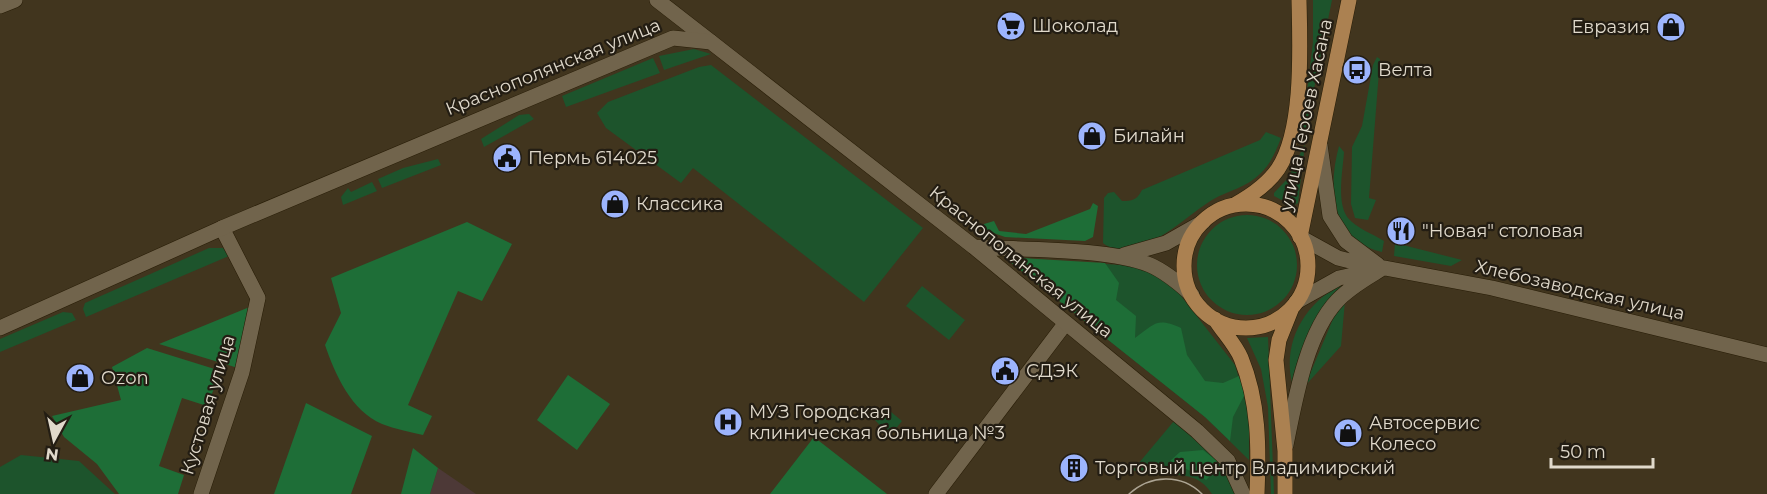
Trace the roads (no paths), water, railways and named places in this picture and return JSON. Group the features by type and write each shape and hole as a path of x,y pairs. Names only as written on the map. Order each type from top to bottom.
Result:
{"main road":[{"path":"0,6 15,0"},
{"path":"657,0 711,42"},
{"name":"улица Героев Хасана","path":"1233,206 1258,191 1278,169 1286,153 1298,90 1299,0"},
{"name":"улица Героев Хасана","path":"1300,237 1349,0"},
{"path":"673,38 677,16"},
{"name":"Краснополянская улица","path":"0,328 222,228 673,38 711,42 974,246 1065,324 1197,431 1228,461 1243,494"},
{"path":"1320,141 1333,222 1346,241 1383,268"},
{"path":"1118,257 1143,252 1166,243 1233,206 1256,205 1277,213 1294,228 1300,237 1308,270 1280,340 1276,360 1285,451 1285,494"},
{"path":"1192,295 1185,274 1184,262 1190,240 1203,222"},
{"name":"Кустовая улица","path":"201,494 242,372 258,298 222,228"},
{"name":"Хлебозаводская улица","path":"1300,237 1338,258 1492,288 1608,314 1767,355"},
{"path":"974,246 1118,257 1150,265 1178,282 1215,320 1240,356 1255,400 1258,451 1257,494"},
{"path":"1215,320 1237,327 1259,326 1339,278 1383,268"},
{"path":"1285,451 1297,395 1310,352 1326,317 1337,301 1352,288 1383,268"},
{"path":"936,494 1065,324"}],"tram line":[{"path":"1129,494 1146,483 1165,479 1185,482 1202,494"}],"place":[{"name":"Шоколад","path":"1011,26"},
{"name":"Евразия","path":"1671,27"},
{"name":"Велта","path":"1357,70"},
{"name":"Билайн","path":"1092,136"},
{"name":"Пермь 614025","path":"507,158"},
{"name":"Классика","path":"615,204"},
{"name":"\"Новая\" столовая","path":"1401,231"},
{"name":"СДЭК","path":"1005,371"},
{"name":"Ozon","path":"80,378"},
{"name":"МУЗ Городская клиническая больница №3","path":"728,422"},
{"name":"Автосервис Колесо","path":"1348,433"},
{"name":"Торговый центр Владимирский","path":"1074,468"}]}
